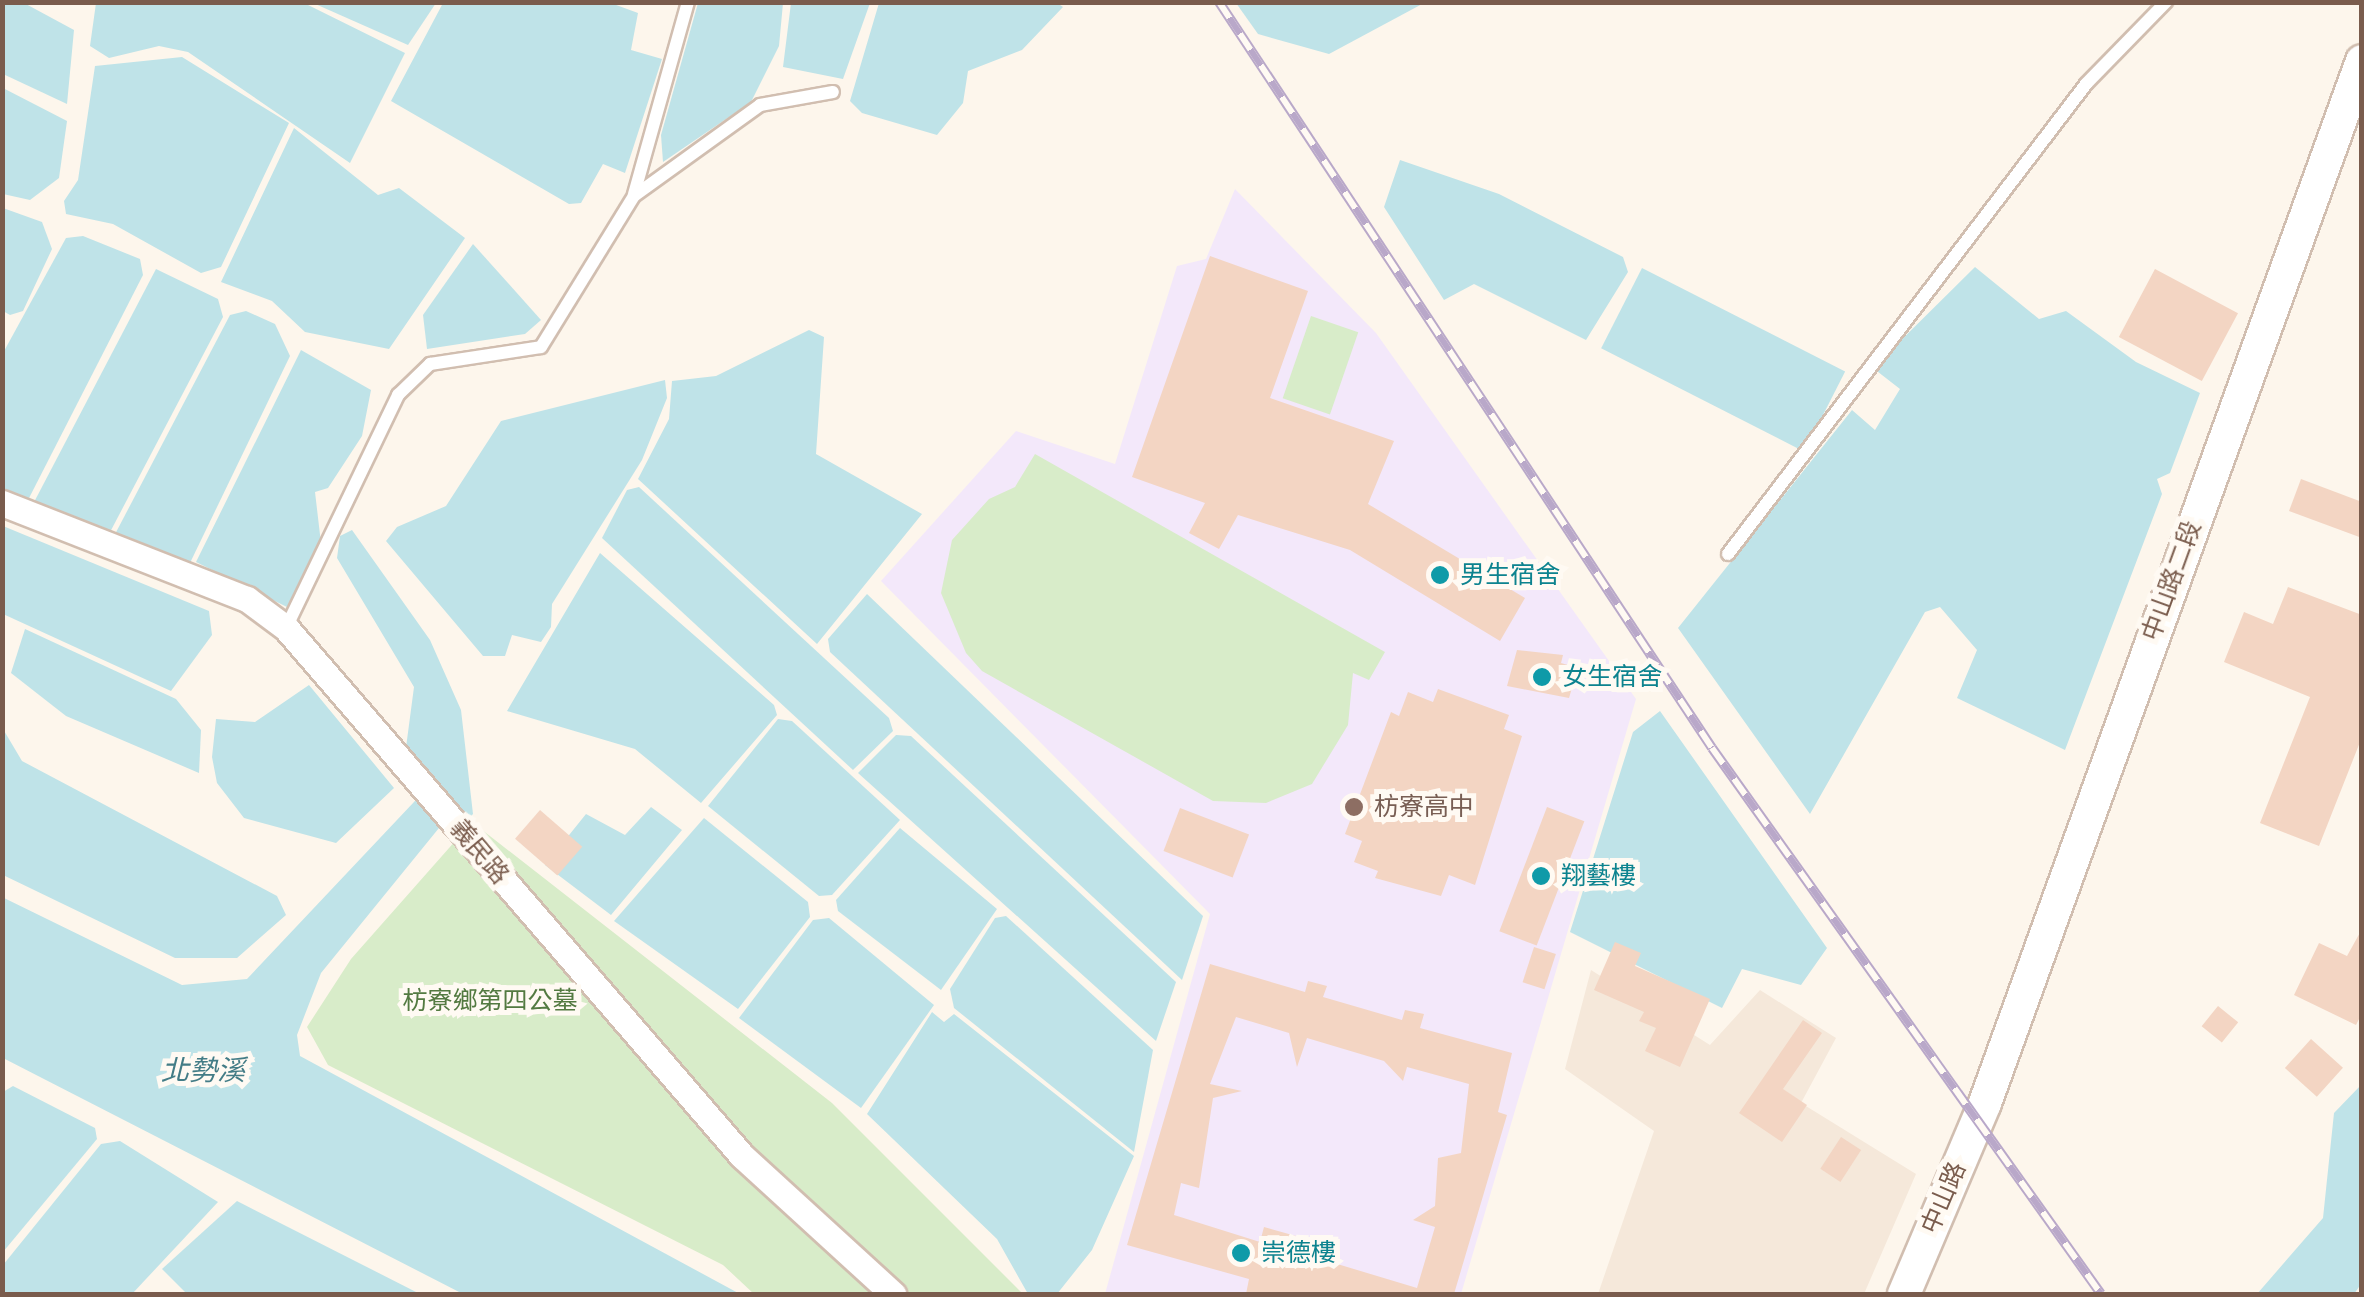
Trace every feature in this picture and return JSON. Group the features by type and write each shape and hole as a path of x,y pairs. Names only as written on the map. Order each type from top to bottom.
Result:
{"street":[{"name":"中山路二段","path":"1985,1102 2362,60"},
{"name":"義民路","path":"2,502 247,599 286,628 742,1156 893,1294"},
{"name":"中山路","path":"1904,1294 1985,1102"}],"lane":[{"path":"286,628 398,395 430,364 541,347 634,196 688,2"},
{"path":"1728,554 2086,84 2166,2"},
{"path":"634,196 760,104 833,92"}],"shaded area":[{"name":"枋寮高中","path":"1235,189 1376,333 1636,699 1461,1294 1105,1294 1210,914 881,581 1016,431 1115,464 1177,266 1206,259"},
{"path":"1591,970 1710,1045 1760,990 1836,1038 1801,1103 1916,1174 1864,1294 1598,1294 1654,1131 1565,1069"}],"green space":[{"path":"1311,316 1358,332 1330,415 1283,398"},
{"path":"1035,454 1385,652 1369,680 1353,673 1348,725 1312,784 1266,803 1213,801 982,671 966,653 941,593 952,540 989,499 1015,487"},
{"name":"枋寮鄉第四公墓","path":"472,822 832,1103 1023,1294 754,1294 723,1265 328,1065 307,1027 351,959"}],"water":[{"path":"3,2 24,3 74,30 67,104 3,74"},
{"path":"608,2 638,13 631,50 662,59 625,173 603,164 581,203 569,204 391,101 443,3"},
{"path":"96,3 304,3 405,53 350,163 188,52 159,46 109,58 90,46"},
{"path":"313,3 436,3 408,45"},
{"path":"698,3 783,3 779,46 751,102 663,162 661,135"},
{"path":"791,3 870,3 843,79 783,67"},
{"path":"879,3 1057,3 1063,7 1022,50 968,71 963,103 937,135 862,113 850,101"},
{"path":"1236,3 1424,3 1329,54 1258,34"},
{"path":"182,57 289,123 221,267 201,273 113,224 66,214 64,201 78,180 95,66"},
{"path":"3,88 67,121 59,178 30,200 3,194"},
{"path":"294,128 378,195 399,188 465,238 389,349 305,332 272,301 221,282"},
{"path":"1400,160 1499,194 1623,257 1628,272 1586,340 1474,284 1444,300 1384,207"},
{"path":"3,208 42,222 52,249 23,311 10,315 3,311"},
{"path":"83,236 140,259 143,275 27,502 3,493 3,353 66,238"},
{"path":"473,244 541,320 525,334 427,349 423,315"},
{"path":"1975,267 2039,319 2066,311 2136,362 2200,393 2170,473 2157,479 2162,494 2065,750 1957,698 1977,650 1940,607 1925,612 1810,814 1678,628 1852,410 1875,430 1900,389 1873,368"},
{"path":"1642,268 1845,372 1804,452 1601,348"},
{"path":"156,269 218,299 223,317 108,536 32,506"},
{"path":"246,311 275,324 290,356 189,565 113,538 230,315"},
{"path":"809,330 824,337 816,454 922,514 817,644 638,479 669,419 672,381 716,376"},
{"path":"301,350 371,390 362,436 328,488 315,492 321,543 287,607 196,562"},
{"path":"665,380 667,398 642,460 552,604 551,627 541,642 512,635 505,656 483,656 386,541 397,527 446,506 501,421"},
{"path":"639,487 889,718 893,731 853,770 602,538 627,490"},
{"path":"3,526 209,611 212,635 171,691 3,614"},
{"name":"北勢溪","path":"352,530 430,640 461,710 473,814 463,824 452,812 321,973 297,1035 300,1056 740,1294 463,1294 3,1058 2,897 182,985 247,979 430,785 405,755 414,687 337,558 340,536"},
{"path":"600,553 774,705 777,715 701,803 635,749 507,711"},
{"path":"867,594 1203,916 1182,980 830,652 828,639"},
{"path":"25,629 176,699 201,730 199,773 66,716 11,673"},
{"path":"309,685 394,788 336,843 244,818 217,783 212,757 216,719 255,722"},
{"path":"1660,711 1827,948 1801,985 1742,969 1722,1008 1570,932 1633,732"},
{"path":"778,719 792,721 900,820 832,895 819,896 708,806"},
{"path":"3,729 22,761 277,896 286,915 237,958 175,958 3,875"},
{"path":"896,735 911,736 1176,982 1156,1041 858,773"},
{"path":"651,807 682,830 611,915 545,865 586,814 625,835"},
{"path":"704,818 808,902 810,917 738,1009 614,921"},
{"path":"900,828 997,909 941,990 838,911 836,900"},
{"path":"1006,916 1153,1050 1134,1152 954,1008 950,989 995,918"},
{"path":"829,918 934,1005 861,1108 739,1018 813,920"},
{"path":"932,1012 944,1022 954,1014 1134,1156 1092,1250 1057,1294 1028,1294 997,1239 867,1114"},
{"path":"2361,1085 2361,1284 2354,1294 2257,1294 2323,1218 2334,1113"},
{"path":"13,1086 95,1128 97,1139 3,1252 3,1092"},
{"path":"120,1141 218,1202 132,1294 3,1294 3,1265 101,1144"},
{"path":"237,1201 420,1294 187,1294 162,1269"}],"building":[{"path":"1210,256 1308,291 1270,398 1394,441 1368,504 1525,598 1500,641 1350,550 1238,515 1219,549 1189,533 1205,503 1132,477"},
{"path":"2155,269 2238,313 2202,381 2119,337"},
{"path":"2301,479 2362,502 2362,538 2289,511"},
{"path":"2288,587 2362,615 2362,737 2319,846 2260,823 2310,697 2224,662 2244,612 2273,624"},
{"name":"女生宿舍","path":"1517,650 1563,655 1561,663 1578,668 1569,698 1507,686"},
{"path":"1438,689 1509,715 1504,729 1522,736 1475,885 1449,875 1441,896 1375,878 1378,871 1354,862 1362,841 1345,834 1391,712 1399,716 1408,692 1433,702"},
{"name":"翔藝樓","path":"1547,807 1584,821 1537,946 1499,931"},
{"path":"1180,808 1249,835 1233,877 1164,851"},
{"path":"540,810 582,847 557,875 515,839"},
{"path":"2362,929 2362,1013 2356,1025 2294,995 2319,943 2347,956"},
{"path":"1615,942 1641,953 1635,966 1710,999 1680,1067 1645,1051 1656,1028 1639,1021 1644,1012 1594,990"},
{"path":"1534,947 1556,954 1544,989 1523,982"},
{"path":"1210,964 1305,992 1308,981 1327,986 1323,997 1402,1020 1405,1010 1424,1014 1420,1028 1512,1053 1498,1112 1507,1115 1454,1294 1246,1294 1249,1279 1127,1245","holes":["1236,1017 1289,1033 1297,1067 1307,1038 1384,1061 1403,1081 1407,1067 1469,1084 1461,1153 1438,1158 1435,1206 1413,1220 1435,1227 1417,1288 1324,1260 1328,1245 1264,1227 1260,1242 1174,1215 1181,1183 1199,1188 1213,1098 1242,1091 1210,1084"]},
{"path":"2218,1006 2238,1022 2222,1043 2202,1026"},
{"path":"1803,1020 1822,1033 1783,1089 1807,1105 1782,1142 1739,1113"},
{"path":"2311,1039 2343,1068 2317,1097 2285,1068"},
{"path":"1841,1137 1861,1150 1840,1182 1820,1169"}],"railway":[{"path":"1219,2 1712,748 2101,1294"}],"place":[{"name":"男生宿舍","path":"1440,575"},
{"name":"女生宿舍","path":"1542,677"},
{"name":"枋寮高中","path":"1354,807"},
{"name":"翔藝樓","path":"1541,876"},
{"name":"崇德樓","path":"1241,1253"}]}
